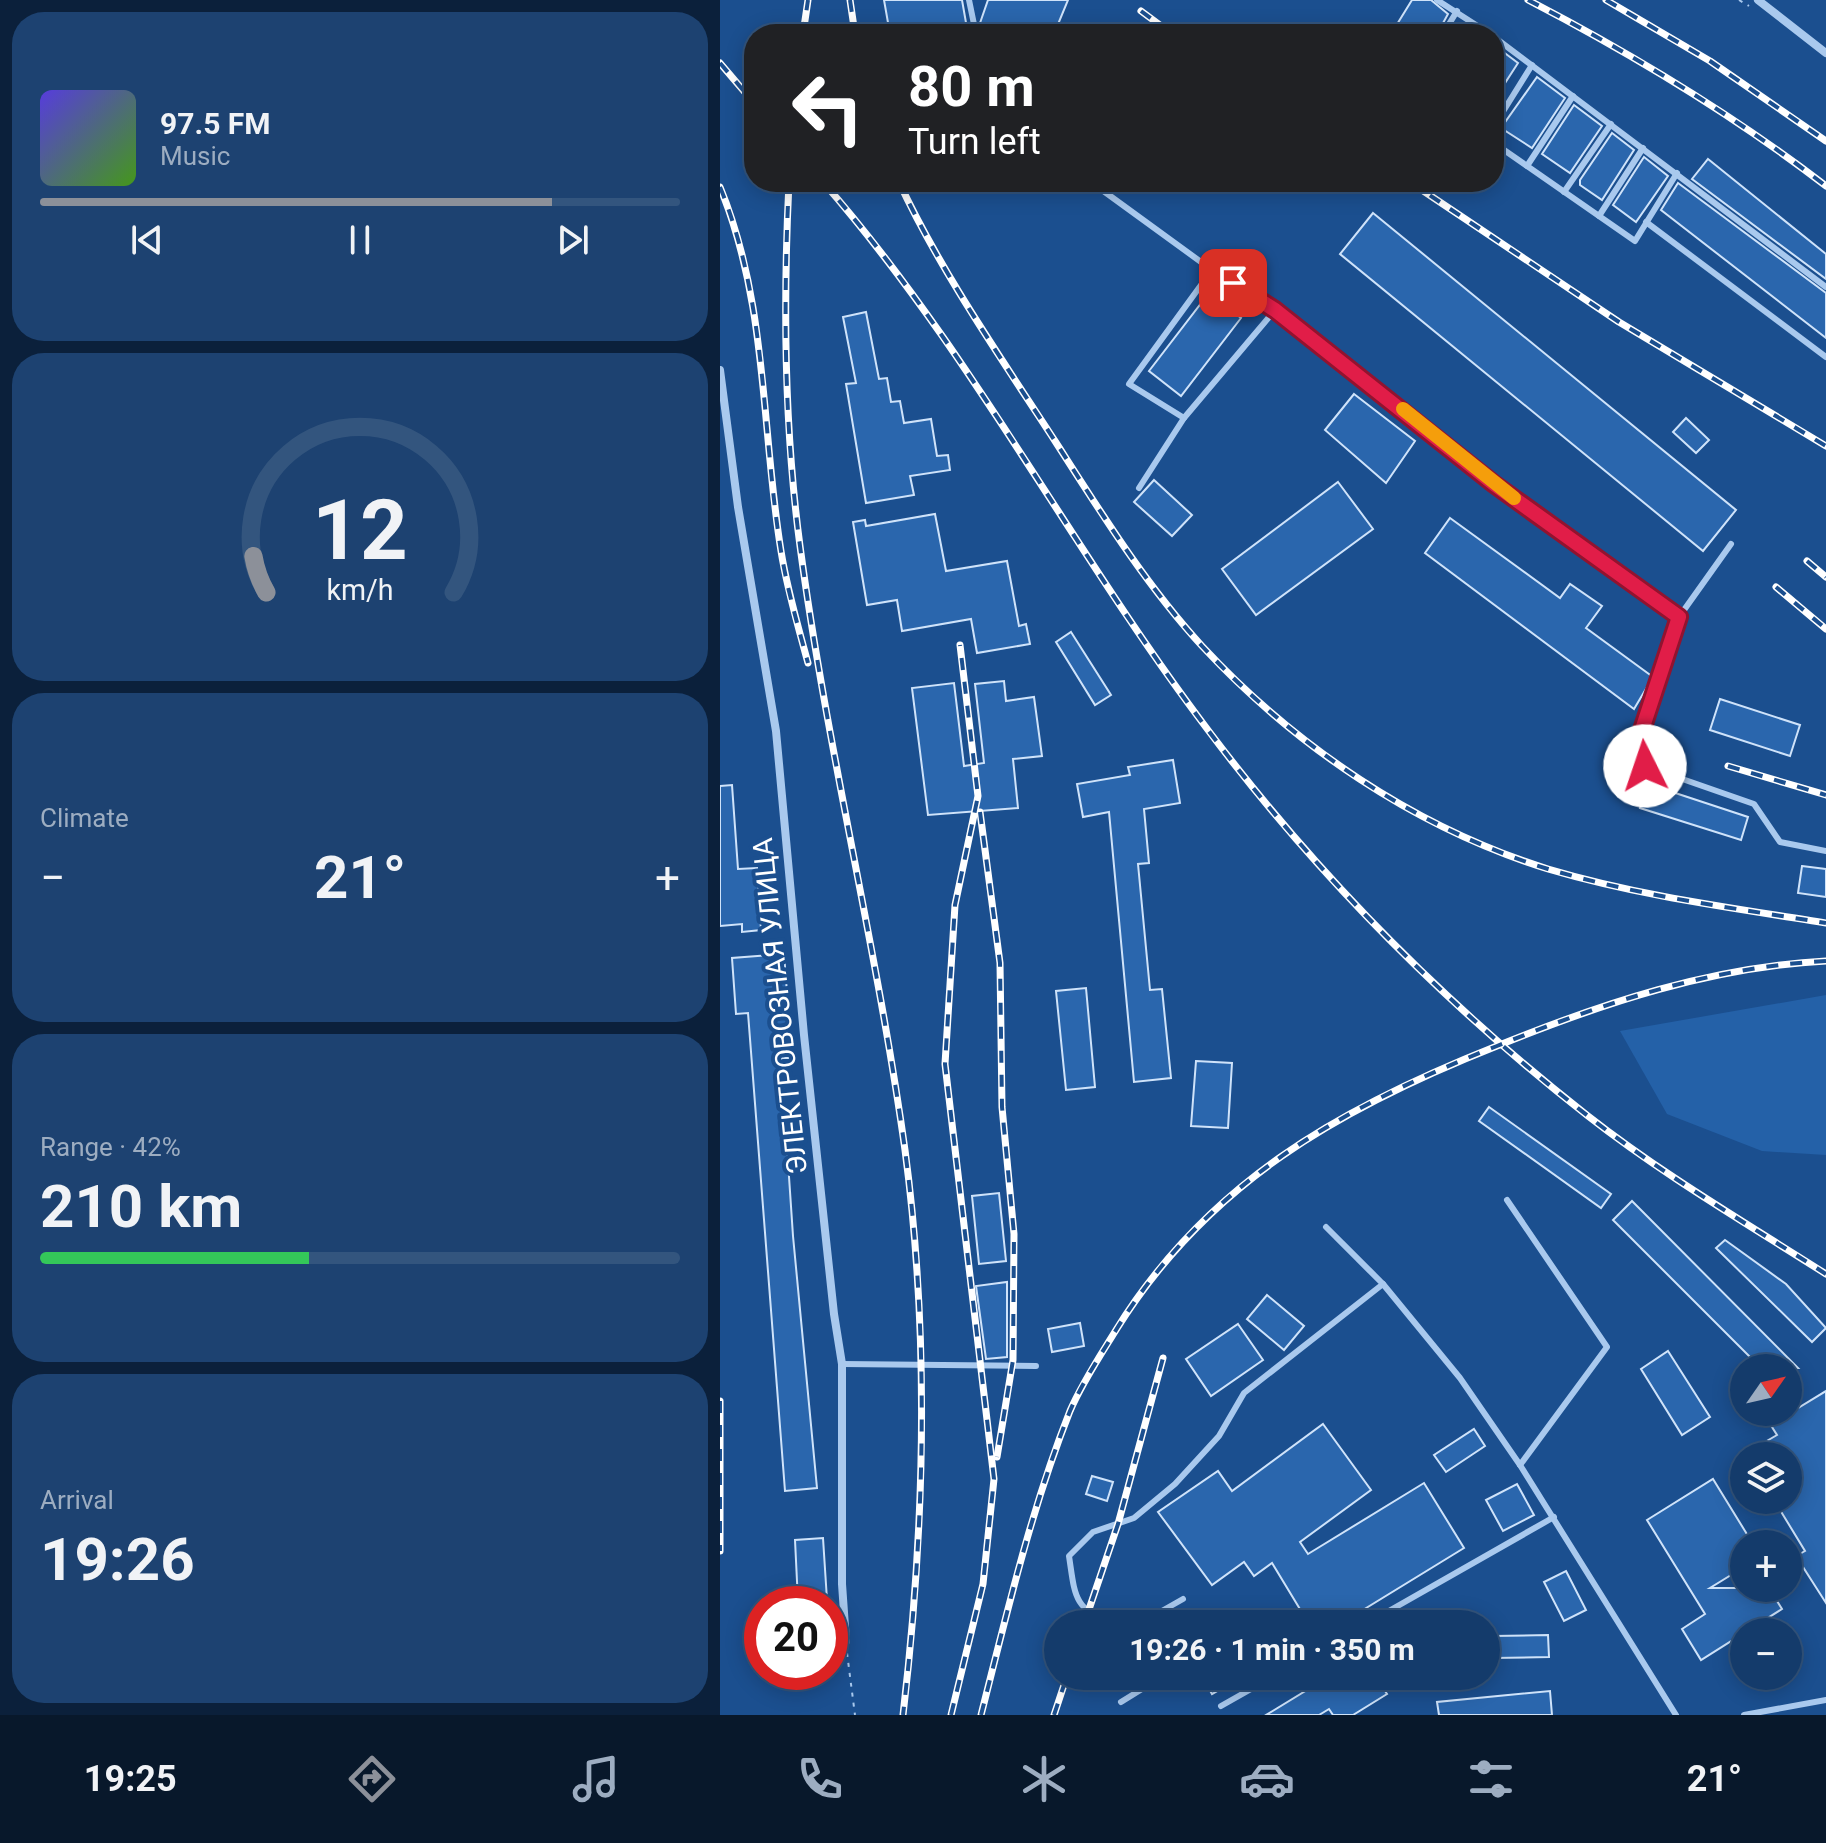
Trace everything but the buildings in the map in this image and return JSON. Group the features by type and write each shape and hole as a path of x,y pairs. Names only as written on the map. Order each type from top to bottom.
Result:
{"street":[{"path":"1758,0 1826,53"},
{"name":"ЭЛЕКТРОВОЗНАЯ УЛИЦА","path":"720,370 738,507 776,731 805,1051 842,1364 842,1586"}],"lane":[{"path":"969,0 974,24"},
{"path":"1437,0 1475,24"},
{"path":"1449,24 1457,11"},
{"path":"1504,45 1826,287"},
{"path":"1504,110 1532,65"},
{"path":"1527,166 1573,96"},
{"path":"1564,192 1611,124"},
{"path":"1599,216 1643,148"},
{"path":"1504,150 1635,241 1677,173"},
{"path":"1105,192 1212,270 1275,310 1494,484 1679,617"},
{"path":"1646,222 1826,357"},
{"path":"1184,418 1129,384 1212,270"},
{"path":"1139,488 1184,418 1275,310"},
{"path":"1731,544 1679,617 1637,745 1645,766 1754,804 1780,842 1826,851"},
{"path":"1507,1200 1607,1347 1520,1465"},
{"path":"1326,1227 1383,1284 1460,1378 1554,1517 1677,1714"},
{"path":"1085,1610 1074,1592 1069,1556 1093,1532 1134,1518 1175,1484 1219,1436 1244,1393 1383,1284"},
{"path":"842,1364 1036,1366"},
{"path":"1391,1610 1554,1517"},
{"path":"1164,1610 1183,1599"},
{"path":"1121,1702 1140,1690"},
{"path":"1221,1706 1249,1690"},
{"path":"1744,1715 1826,1700"}],"path":[{"path":"848,1657 855,1715"}],"shaded area":[{"path":"1826,995 1826,1155 1762,1151 1667,1114 1620,1031"}],"railway":[{"path":"804,24 808,0"},
{"path":"850,0 854,24"},
{"path":"1528,0 1681,86 1826,186"},
{"path":"1606,0 1710,61 1826,141"},
{"path":"1141,11 1159,24"},
{"path":"720,63 744,91"},
{"path":"720,187 736,231 747,276 761,367 781,551 808,663"},
{"path":"789,192 786,364 800,546 824,698 894,1074 913,1221 922,1432 916,1574 903,1715"},
{"path":"831,192 927,314 1112,593 1208,730 1293,836 1338,886 1434,983 1588,1116 1675,1178 1826,1274"},
{"path":"904,192 972,314 1161,598 1238,683 1318,750 1360,780 1451,831 1548,869 1617,887 1826,923"},
{"path":"1425,192 1619,322 1826,446"},
{"path":"1807,561 1826,577"},
{"path":"1776,587 1826,629"},
{"path":"951,1715 983,1584 994,1479 945,1064 955,905 978,796 960,645"},
{"path":"1728,766 1826,795"},
{"path":"980,812 1000,963 1002,1107 1014,1234 1013,1360 997,1457"},
{"path":"981,1715 1032,1523 1075,1401 1116,1330 1152,1278 1192,1232 1235,1192 1331,1124 1439,1070 1537,1030 1617,1002 1699,979 1826,961"},
{"path":"1089,1610 1118,1524 1163,1358"},
{"path":"720,1401 720,1551"},
{"path":"1054,1715 1062,1690"}],"slow traffic":[{"path":"1403,409 1514,498"}],"route":[{"path":"1233,283 1275,310 1381,391 1494,484 1679,617 1637,745 1645,766"}]}
